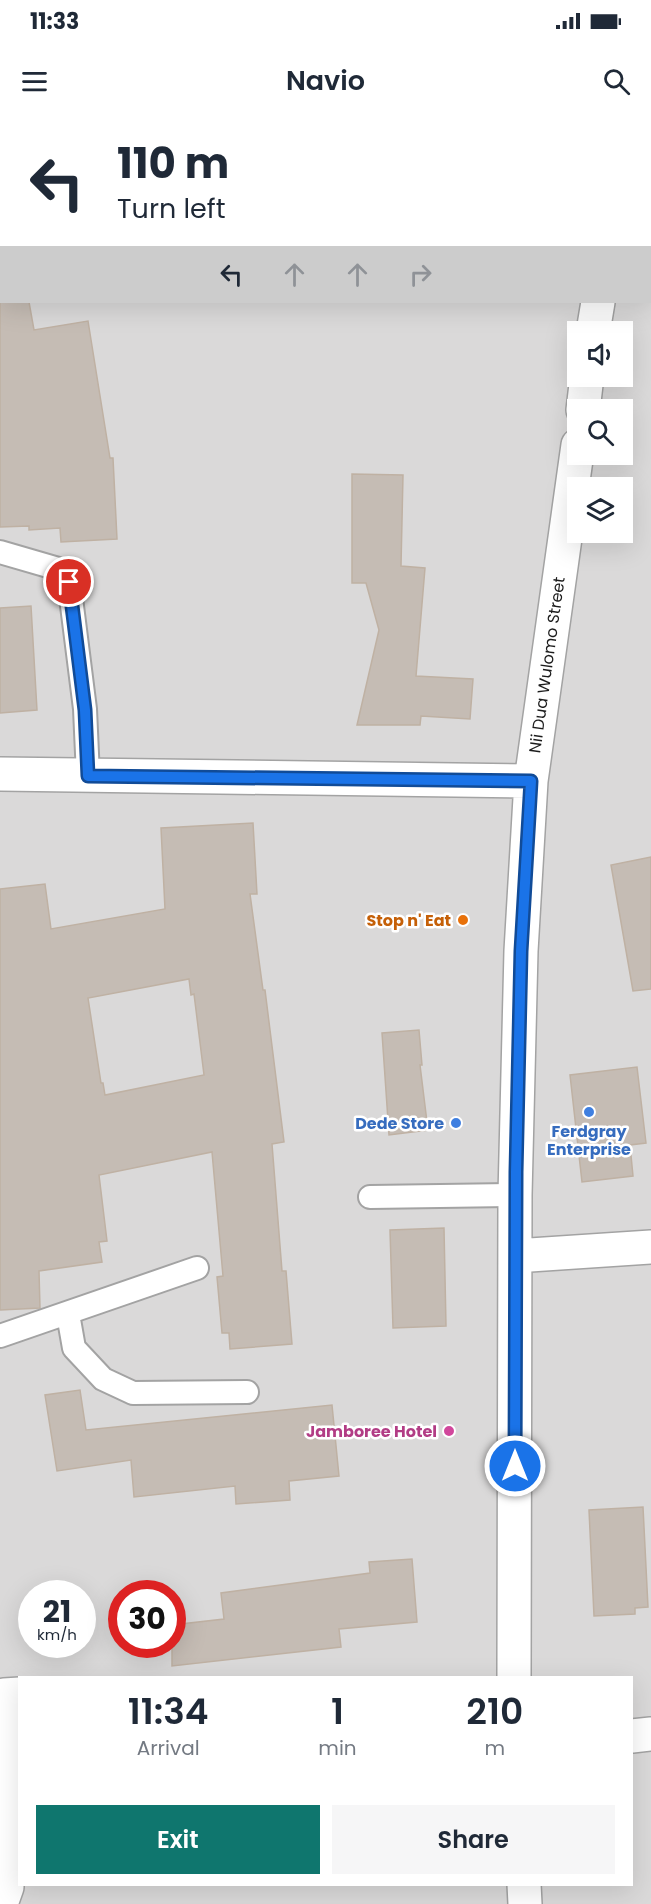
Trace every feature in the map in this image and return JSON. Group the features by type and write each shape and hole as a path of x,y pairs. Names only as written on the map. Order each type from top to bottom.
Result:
{"street":[{"path":"595,321 598,303"},
{"name":"Nii Dua Wulomo Street","path":"514,1676 515,1195 521,951 531,781 575,465"},
{"path":"0,774 531,781"},
{"path":"515,1256 651,1247"},
{"path":"1,1904 7,1887 8,1688"},
{"path":"633,1736 651,1734"},
{"path":"524,1886 525,1904"}],"lane":[{"path":"0,552 55,568 64,572 69,582 85,710 88,776"},
{"path":"370,1197 515,1195"},
{"path":"0,1336 197,1268"},
{"path":"68,1314 74,1348 103,1379 133,1393 247,1392"}],"shaded area":[{"path":"0,303 651,303 651,1904 0,1904"}],"building":[{"path":"0,303 29,303 34,330 88,321 110,458 113,458 117,539 61,542 60,528 29,530 29,526 0,527"},
{"path":"352,474 403,475 401,566 425,568 416,676 473,679 470,719 421,716 420,725 357,725 379,630 366,583 352,583"},
{"path":"31,606 37,710 0,713 0,608"},
{"path":"253,823 257,894 250,894 263,990 265,990 284,1142 272,1144 282,1271 286,1271 292,1344 230,1349 229,1333 222,1333 217,1277 223,1276 212,1152 99,1175 107,1241 99,1242 102,1262 39,1271 40,1308 0,1310 0,889 45,884 51,929 165,909 161,828","holes":["189,979 191,995 194,994 204,1075 105,1095 103,1083 101,1083 88,998"]},
{"path":"651,857 651,989 633,991 611,865"},
{"path":"419,1030 422,1065 420,1065 428,1130 389,1135 382,1033"},
{"path":"637,1067 646,1143 630,1145 633,1176 582,1182 570,1075"},
{"path":"444,1228 446,1326 393,1328 390,1230"},
{"path":"80,1390 86,1430 332,1405 339,1476 289,1481 290,1500 236,1504 235,1486 134,1497 131,1460 57,1471 45,1395"},
{"path":"643,1507 648,1607 635,1608 635,1614 594,1616 589,1510"},
{"path":"412,1559 417,1622 339,1629 341,1647 172,1666 172,1658 186,1658 186,1623 224,1619 221,1593 370,1573 369,1562"}],"place":[{"name":"Stop n' Eat","path":"463,920"},
{"name":"Ferdgray Enterprise","path":"589,1112"},
{"name":"Dede Store","path":"456,1123"},
{"name":"Jamboree Hotel","path":"449,1431"}],"route":[{"path":"69,582 85,710 88,776 531,781 521,951 516,1172 515,1466"}]}
